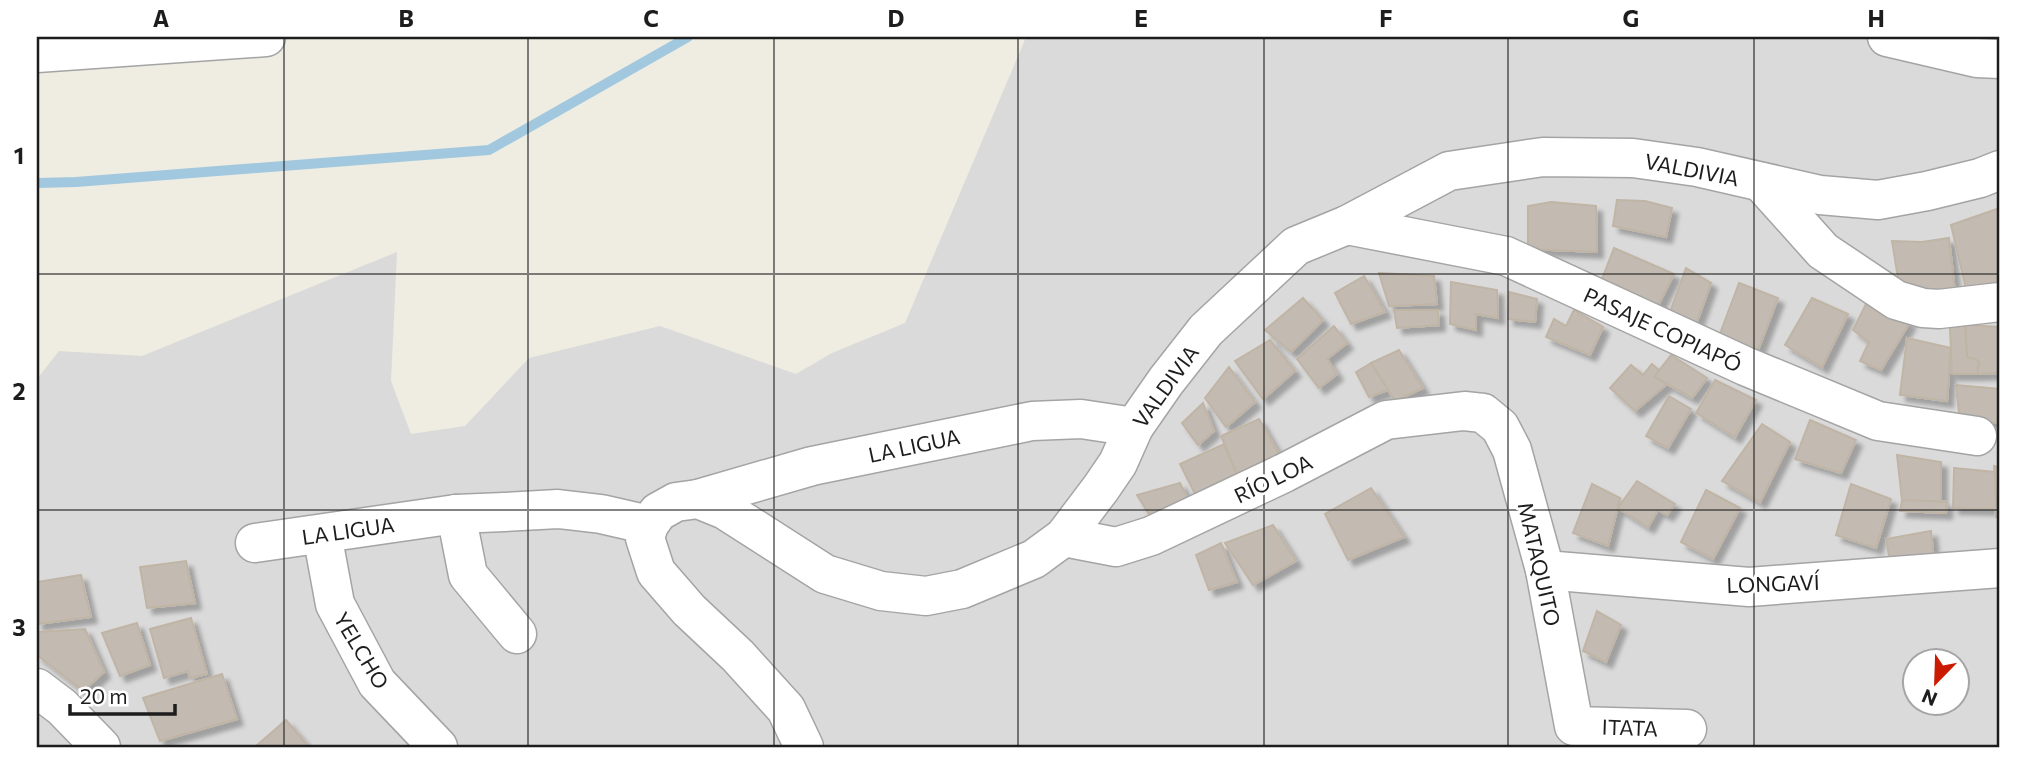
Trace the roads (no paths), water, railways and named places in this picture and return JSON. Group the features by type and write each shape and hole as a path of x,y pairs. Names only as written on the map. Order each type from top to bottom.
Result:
{"street":[{"path":"37,53 266,37"},
{"path":"1887,37 1977,58 2000,58"},
{"name":"VALDIVIA","path":"698,499 725,510 825,574 881,591 926,596 962,589 1034,559 1064,537 1118,463 1134,427 1206,330 1296,246 1348,225 1449,171 1543,157 1633,158 1697,167 1820,195 1878,200 1980,178 2000,170"},
{"path":"1761,182 1823,251 1896,300 1923,308 1939,309 2000,302"},
{"name":"PASAJE COPIAPÓ","path":"1348,225 1506,257 1745,366 1878,421 1977,436"},
{"name":"RÍO LOA","path":"1064,537 1116,547 1152,536 1284,473 1386,420 1464,411 1483,413"},
{"name":"MATAQUITO","path":"1483,413 1500,427 1512,450 1545,570 1574,726"},
{"name":"LA LIGUA","path":"698,499 812,466 1032,421 1081,419 1134,427"},
{"path":"698,499 676,502 658,513 649,525 645,538 656,572 689,610 786,709 804,747"},
{"name":"LA LIGUA","path":"255,543 456,514 558,509 601,514 649,525"},
{"path":"456,514 468,575 517,634"},
{"name":"YELCHO","path":"322,534 335,604 377,683 438,747"},
{"name":"LONGAVÍ","path":"1545,570 1749,587 2000,568"},
{"path":"37,688 62,707 102,747"},
{"name":"ITATA","path":"1574,726 1686,729"}],"waterway":[{"path":"37,183 489,150 688,37"}]}
